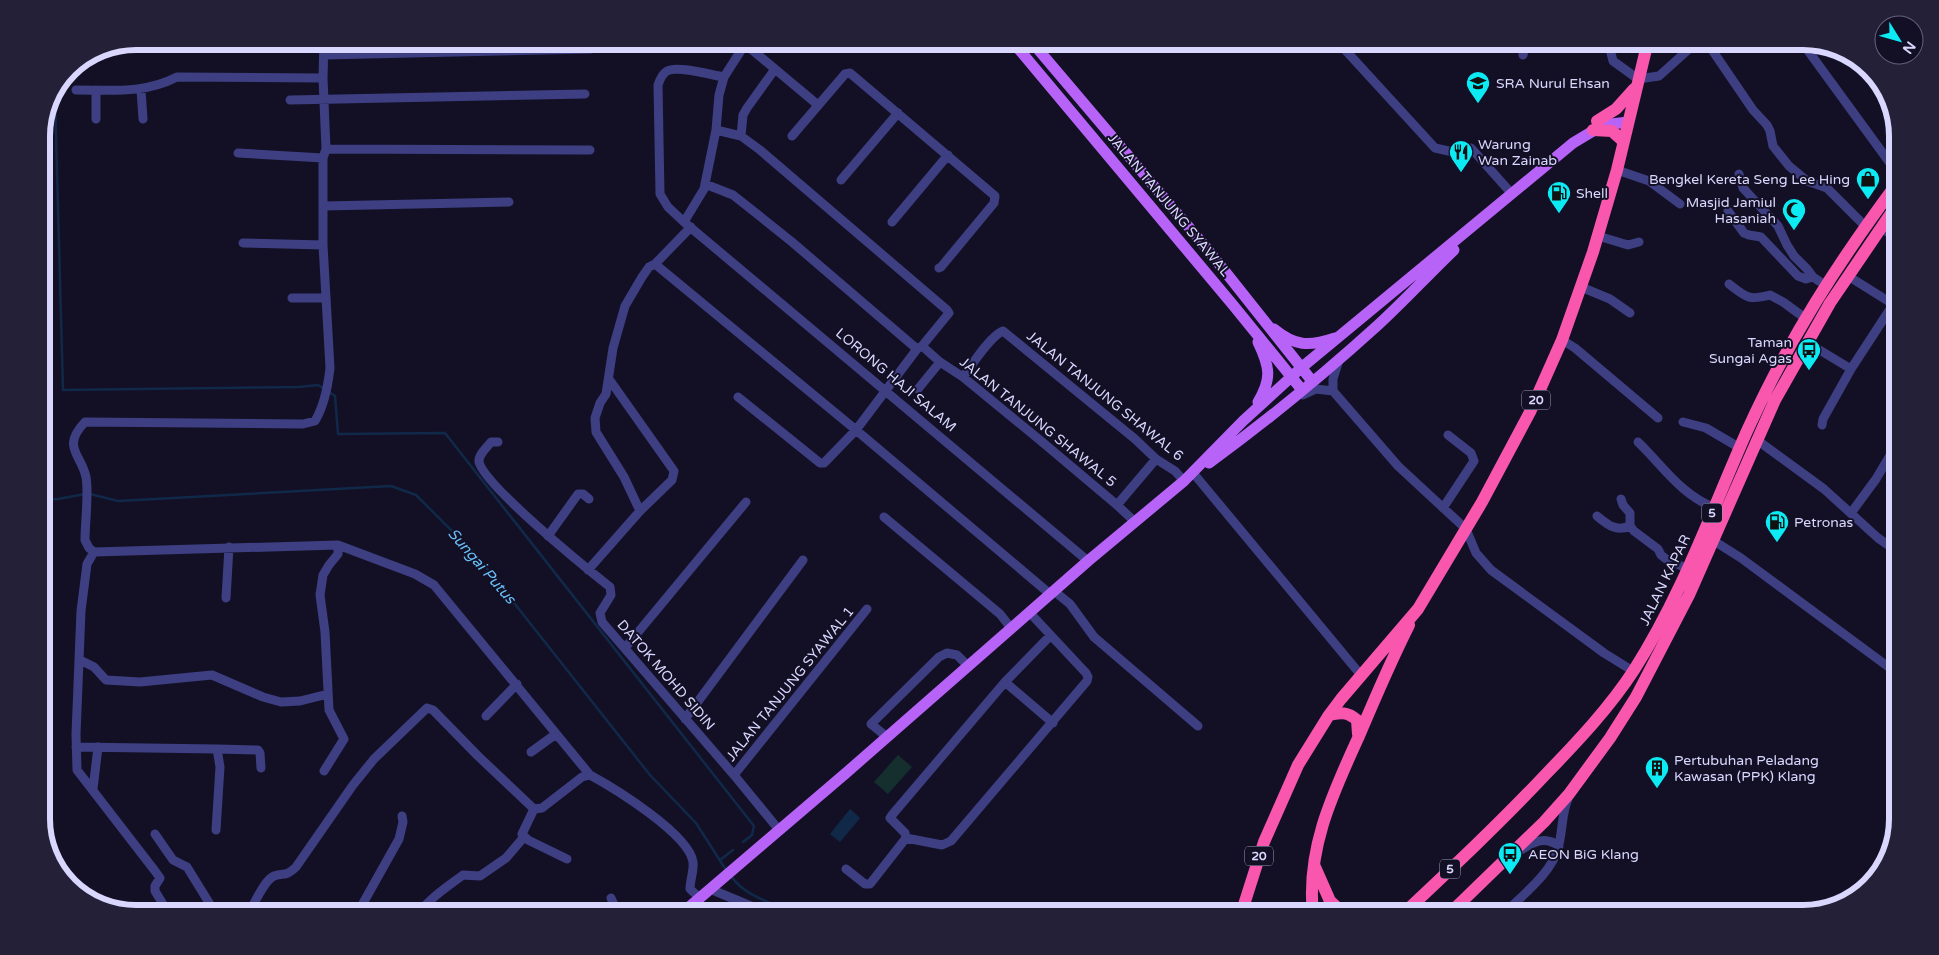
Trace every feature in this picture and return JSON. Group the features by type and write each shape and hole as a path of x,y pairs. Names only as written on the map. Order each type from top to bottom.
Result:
{"highway":[{"name":"20","path":"1312,905 1313,862 1321,829 1331,798 1358,736 1393,657 1416,611 1466,529 1525,424 1562,340 1598,236 1617,170 1646,50"},
{"path":"1595,126 1620,105 1637,83"},
{"path":"1595,126 1612,132 1623,141"},
{"name":"JALAN KAPAR","path":"1412,905 1512,810 1613,700 1633,671 1661,625 1688,570 1747,430 1805,318 1824,285 1889,194"},
{"name":"JALAN KAPAR","path":"1458,905 1544,822 1569,794 1606,744 1636,697 1690,595 1775,400 1830,303 1889,215"},
{"name":"20","path":"1244,905 1264,842 1298,765 1328,715 1360,674 1416,611"},
{"path":"1328,715 1340,712 1351,715 1357,720 1358,736"},
{"path":"1313,862 1327,896 1334,905"}],"main road":[{"name":"JALAN TANJUNG SYAWAL","path":"1020,50 1233,304 1302,390"},
{"name":"JALAN TANJUNG SYAWAL","path":"1040,50 1204,245 1260,318 1312,381"},
{"path":"1184,481 1243,421 1301,368 1573,143 1595,126 1628,119"},
{"path":"692,905 1088,561 1184,481 1277,410 1341,357 1378,324 1502,202"},
{"path":"1260,318 1296,343 1312,345 1342,336"},
{"path":"1243,421 1267,388 1268,371 1262,350 1253,330"}],"street":[{"path":"324,50 324,206 322,245 324,298 329,345 329,380 319,413 315,421 308,424 85,422 76,431 74,439 75,454 86,477 85,540 89,548 94,552 338,545 415,574 434,585 590,775 618,791 676,836 687,850 692,862 690,889 700,898"},
{"path":"324,55 547,50"},
{"path":"640,511 624,477 596,432 597,410 606,394 613,348 625,306 649,267 655,264 688,224 702,193 716,130 719,95 724,77 741,50"},
{"path":"753,50 774,70 818,105"},
{"path":"1345,50 1435,148 1453,152 1471,148 1512,194"},
{"path":"1523,55 1524,50"},
{"path":"1612,50 1613,61 1637,83 1659,76 1688,50"},
{"path":"1712,50 1753,110 1767,125 1773,146 1789,166 1807,181 1827,188 1865,226"},
{"path":"1809,50 1889,162"},
{"name":"LORONG HAJI SALAM","path":"724,77 681,69 669,70 662,75 658,85 660,194 668,207 1088,561"},
{"path":"741,136 744,114 747,108 774,70"},
{"path":"792,136 848,72 995,196 996,199 942,267 939,268"},
{"path":"76,90 141,90 177,77 324,78"},
{"path":"96,90 96,118"},
{"path":"141,90 143,119"},
{"path":"290,100 585,94"},
{"path":"841,180 898,113"},
{"path":"716,130 741,136 787,172 948,310 947,317 920,348 856,430 828,460 820,463 738,397"},
{"path":"238,153 590,150"},
{"path":"892,222 948,155"},
{"path":"1617,170 1649,181 1680,204"},
{"path":"1739,174 1743,188 1778,226 1794,256 1813,277 1824,285"},
{"name":"JALAN TANJUNG SHAWAL 5","path":"705,184 733,196 747,206 920,348 964,377 1135,522"},
{"path":"324,206 510,202"},
{"path":"1728,211 1744,233 1749,236 1760,237 1798,276 1813,277"},
{"path":"1881,226 1889,234"},
{"path":"1598,236 1628,245 1639,242"},
{"path":"243,243 322,245"},
{"path":"655,264 1052,592 1070,604 1094,637 1198,726"},
{"path":"1848,276 1889,301"},
{"path":"1729,284 1747,298 1756,299 1770,295 1805,318"},
{"path":"1581,287 1610,299 1630,313"},
{"path":"292,298 324,298"},
{"path":"1822,425 1851,369 1889,315"},
{"name":"JALAN TANJUNG SHAWAL 6","path":"964,377 999,332 1003,331 1135,439 1156,459 1175,471 1184,481"},
{"path":"1562,340 1575,348 1658,418"},
{"path":"1808,343 1851,369"},
{"path":"1333,391 1333,379 1341,357"},
{"path":"918,389 940,362"},
{"path":"588,570 640,511 672,480 674,471 609,379"},
{"path":"1277,410 1308,391 1324,389 1333,391 1398,466 1466,529 1476,553 1498,576 1604,653 1633,671"},
{"path":"1683,422 1706,428 1740,448"},
{"path":"1443,508 1474,461 1471,453 1448,435"},
{"path":"1757,440 1824,489 1889,546"},
{"name":"DATOK MOHD SIDIN","path":"498,442 491,442 479,457 479,462 490,480 548,536 612,590 600,613 602,622 780,830"},
{"path":"1638,442 1679,486 1698,501 1715,508"},
{"path":"1851,513 1876,479 1889,457"},
{"path":"1117,505 1156,459"},
{"path":"1194,474 1360,674"},
{"path":"548,536 578,494 583,494 589,499"},
{"path":"1621,499 1622,505 1630,513 1630,526 1634,531 1658,549 1666,559 1688,570"},
{"path":"625,648 746,502"},
{"path":"1597,516 1608,525 1617,529 1630,526"},
{"path":"884,517 1000,614 1011,628"},
{"path":"1714,540 1889,667"},
{"path":"324,771 344,739 330,715 325,632 320,595 323,575 338,554 338,545"},
{"path":"226,598 228,547"},
{"path":"94,552 87,564 81,611 76,747 77,770 160,878 155,886 155,891 164,905"},
{"path":"686,718 803,560"},
{"name":"JALAN TANJUNG SYAWAL 1","path":"734,775 867,609"},
{"path":"906,838 942,845 951,841 1087,682 1088,677 1030,612"},
{"path":"906,838 905,833 890,818 892,815 1005,682 1050,636"},
{"path":"887,737 871,724 939,658 947,653 957,655 968,666"},
{"path":"80,660 94,667 106,680 140,682 212,675 263,697 281,702 300,702 328,694"},
{"path":"1005,682 1053,723"},
{"path":"486,716 517,684"},
{"path":"253,905 267,882 273,876 283,876 290,873 296,867 353,785 374,759 427,708 433,710 534,809"},
{"path":"531,752 556,734"},
{"path":"76,747 258,750 261,768"},
{"path":"93,789 98,747"},
{"path":"216,749 220,767 216,830"},
{"path":"534,809 542,808 582,777 590,775"},
{"path":"1513,905 1550,866 1556,857 1562,814 1569,794"},
{"path":"534,809 522,831 524,837 568,859"},
{"path":"363,905 399,839 403,822 402,816"},
{"path":"155,834 173,860 187,867 210,905"},
{"path":"425,905 431,898 441,893 463,875 480,876 506,858 524,837"},
{"path":"846,869 865,884 870,884 906,838"},
{"path":"1506,859 1538,841 1552,841 1559,846"},
{"path":"710,889 748,905"},
{"path":"612,898 615,905"}],"green space":[{"path":"898,755 912,767 888,794 874,782"}],"water":[{"path":"850,809 860,818 840,842 830,834"}],"waterway":[{"path":"55,107 63,390 299,387 318,385 324,389"},
{"path":"329,392 335,396 338,434 445,433 754,826 752,835 743,842"},
{"name":"Sungai Putus","path":"90,494 118,501 391,486 416,495 477,556 650,775 696,823 726,870"},
{"name":"Sungai Putus","path":"50,499 85,494"},
{"path":"720,860 733,850"},
{"name":"Sungai Putus","path":"731,876 752,895 775,905"}],"place":[{"name":"SRA Nurul Ehsan","path":"1478,104"},
{"name":"Warung Wan Zainab","path":"1461,173"},
{"name":"Bengkel Kereta Seng Lee Hing","path":"1868,200"},
{"name":"Shell","path":"1559,214"},
{"name":"Masjid Jamiul Hasaniah","path":"1794,231"},
{"name":"Taman Sungai Agas","path":"1809,371"},
{"name":"Petronas","path":"1777,543"},
{"name":"Pertubuhan Peladang Kawasan (PPK) Klang","path":"1657,789"},
{"name":"AEON BiG Klang","path":"1510,875"}]}
